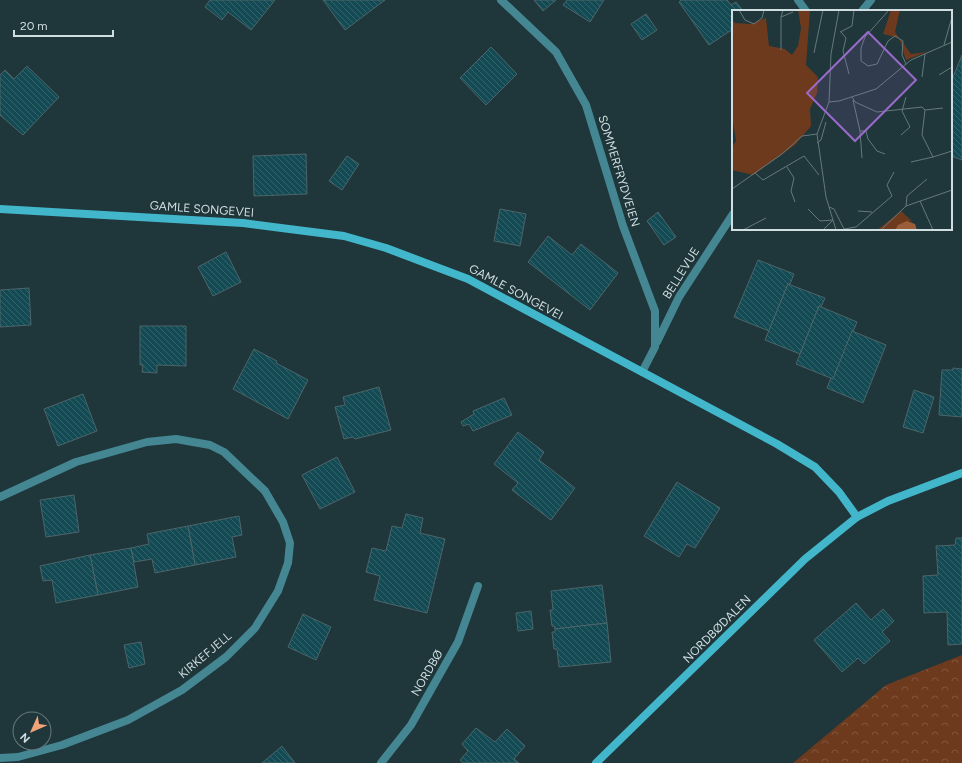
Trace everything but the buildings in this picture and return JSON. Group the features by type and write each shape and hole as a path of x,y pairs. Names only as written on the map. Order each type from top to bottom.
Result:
{"main road":[{"name":"GAMLE SONGEVEI","path":"0,209 243,223 344,236 386,248 468,279 777,444 815,467 839,492 857,517"},
{"path":"857,517 888,501 962,473"},
{"name":"NORDBØDALEN","path":"596,763 805,559 830,537 857,517"}],"street":[{"name":"SOMMERFRYDVEIEN","path":"501,0 556,52 586,104 623,226 655,311 655,347 642,372"},
{"path":"798,0 805,10"},
{"path":"863,10 871,0"},
{"name":"BELLEVUE","path":"655,347 679,297 732,216"},
{"name":"KIRKEFJELL","path":"0,497 76,462 147,442 176,439 210,445 224,452 265,491 283,522 290,543 288,563 278,591 255,628 226,657 182,690 128,720 62,746 18,757 0,758"},
{"name":"NORDBØ","path":"381,763 411,725 458,642 478,586"}],"green space":[{"path":"962,655 962,763 793,763 886,685"}]}
